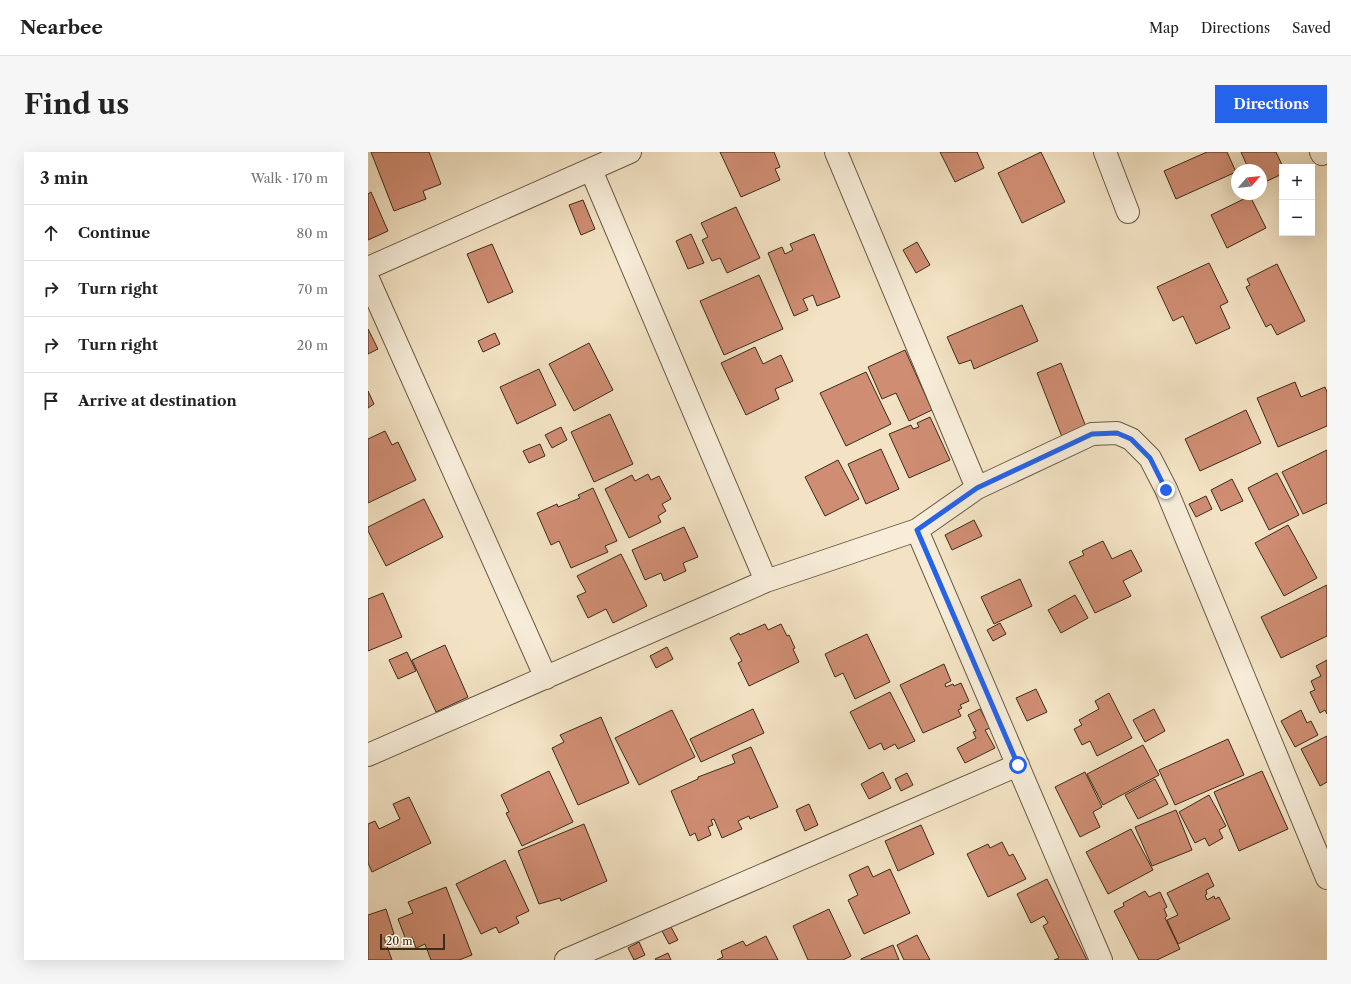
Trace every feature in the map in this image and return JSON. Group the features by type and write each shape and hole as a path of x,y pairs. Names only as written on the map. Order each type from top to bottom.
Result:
{"street":[{"path":"368,268 630,152"},
{"path":"836,152 977,488"},
{"path":"1105,152 1128,212"},
{"path":"591,170 766,581"},
{"path":"368,279 546,678"},
{"path":"368,755 766,581 917,530 977,488 1092,434 1117,433 1131,439 1150,458 1166,490 1327,878"},
{"path":"917,530 1101,960"},
{"path":"566,960 1018,765"}],"building":[{"path":"371,152 429,152 441,184 423,191 426,199 394,211"},
{"path":"720,152 774,152 780,167 775,169 780,180 741,197"},
{"path":"940,152 977,152 984,168 955,182"},
{"path":"1041,152 1065,202 1022,223 998,173"},
{"path":"1207,152 1227,152 1232,164 1231,164 1231,174 1176,199 1164,171"},
{"path":"1241,152 1276,152 1282,164 1279,164 1279,175 1267,181 1267,164 1246,164"},
{"path":"371,192 388,231 368,240 368,194"},
{"path":"583,200 595,229 581,235 569,205"},
{"path":"1242,200 1252,200 1266,228 1227,248 1211,215"},
{"path":"736,207 760,258 727,273 720,258 712,261 702,240 708,237 701,223"},
{"path":"691,234 704,263 688,269 676,241"},
{"path":"814,234 840,297 817,306 813,295 803,299 808,310 794,316 768,253 782,247 785,254 793,250 790,244"},
{"path":"917,242 930,265 916,273 903,250"},
{"path":"492,244 513,292 488,303 467,254"},
{"path":"1209,263 1228,302 1220,306 1230,328 1196,344 1183,316 1173,321 1157,287"},
{"path":"1277,264 1305,321 1277,335 1271,324 1266,327 1246,287 1250,285 1247,279"},
{"path":"759,275 783,329 724,355 700,301"},
{"path":"1022,305 1038,341 974,369 971,360 959,364 947,337"},
{"path":"368,329 378,349 368,354"},
{"path":"495,333 500,344 483,352 478,341"},
{"path":"589,343 613,390 574,411 549,364"},
{"path":"755,347 763,364 781,355 793,381 775,389 779,399 746,415 721,363"},
{"path":"905,350 932,410 909,421 896,393 882,399 868,367"},
{"path":"1061,363 1086,427 1062,437 1037,373"},
{"path":"539,369 556,405 517,424 500,387"},
{"path":"866,372 891,424 846,446 820,393"},
{"path":"1295,382 1301,397 1325,387 1327,392 1327,426 1278,447 1257,398"},
{"path":"368,391 374,404 368,408"},
{"path":"1246,410 1261,443 1200,471 1185,439"},
{"path":"610,414 633,464 594,482 571,432"},
{"path":"930,417 950,460 909,478 889,434 911,425 913,429 919,427 917,423"},
{"path":"561,427 567,440 552,448 545,435"},
{"path":"385,431 392,445 398,442 416,480 368,503 368,439"},
{"path":"540,444 545,456 529,463 523,451"},
{"path":"881,449 899,489 866,504 848,464"},
{"path":"1327,450 1327,503 1303,514 1282,472"},
{"path":"838,460 859,499 825,516 805,477"},
{"path":"1277,473 1299,515 1269,530 1248,488"},
{"path":"648,474 651,480 659,476 671,499 662,504 666,511 658,516 661,522 629,538 605,489 632,475 635,481"},
{"path":"1232,479 1243,501 1221,511 1211,490"},
{"path":"593,488 617,541 605,546 608,552 571,568 559,541 551,545 537,513 557,504 558,507 580,498 578,495"},
{"path":"1206,496 1212,509 1196,517 1189,504"},
{"path":"424,499 443,537 386,566 368,531 368,527"},
{"path":"974,520 982,536 952,550 945,535"},
{"path":"1288,525 1317,578 1284,596 1255,543"},
{"path":"684,527 698,557 683,563 686,571 664,581 661,573 645,580 632,550"},
{"path":"1103,541 1112,559 1131,550 1142,571 1123,581 1131,596 1095,613 1069,562 1084,555 1082,551"},
{"path":"621,554 647,606 613,623 606,609 588,618 577,596 586,592 577,576"},
{"path":"1020,579 1032,606 994,624 981,597"},
{"path":"1327,585 1327,636 1281,658 1261,617"},
{"path":"383,593 402,637 368,651 368,599"},
{"path":"1075,595 1088,618 1061,633 1048,610"},
{"path":"1000,623 1006,634 993,641 987,630"},
{"path":"765,624 768,630 781,624 787,636 789,635 799,662 749,686 738,663 742,661 730,638 739,633 740,635"},
{"path":"867,634 890,682 855,699 843,673 835,677 825,654"},
{"path":"445,645 468,697 436,712 412,660"},
{"path":"667,647 673,659 656,668 650,656"},
{"path":"407,652 416,671 398,679 389,660"},
{"path":"1327,660 1327,714 1325,710 1320,713 1310,692 1315,690 1311,681 1321,676 1316,666"},
{"path":"944,664 951,681 945,684 946,687 961,683 969,701 960,705 962,708 958,710 961,716 923,733 900,685"},
{"path":"1036,689 1047,712 1027,721 1016,698"},
{"path":"890,692 915,741 898,749 895,744 884,750 881,743 869,749 850,712"},
{"path":"1109,693 1132,738 1097,756 1090,741 1082,745 1074,729 1082,725 1079,720 1099,709 1095,701"},
{"path":"753,709 764,733 701,762 690,739"},
{"path":"980,709 990,728 985,730 995,748 965,763 957,748 976,738 973,732 976,731 968,715"},
{"path":"1154,709 1165,731 1145,742 1133,720"},
{"path":"672,710 695,757 639,785 615,738"},
{"path":"1301,710 1307,723 1311,721 1318,735 1295,747 1281,721"},
{"path":"601,717 629,783 578,805 552,748 564,742 560,735"},
{"path":"1327,736 1327,782 1320,786 1301,749"},
{"path":"1228,739 1244,775 1175,805 1159,770"},
{"path":"1143,745 1159,775 1103,805 1087,774"},
{"path":"751,747 778,807 750,819 749,816 738,821 742,829 722,838 714,819 711,820 713,825 708,827 711,835 698,841 695,833 690,836 671,791 698,779 698,777 735,763 732,755"},
{"path":"549,771 573,822 522,846 506,813 509,812 501,795"},
{"path":"1262,771 1288,829 1239,851 1214,792"},
{"path":"883,772 891,788 869,799 861,784"},
{"path":"1085,772 1102,807 1093,812 1100,827 1080,837 1055,787"},
{"path":"907,773 913,785 901,791 895,779"},
{"path":"1155,779 1168,804 1138,819 1125,795"},
{"path":"1209,795 1226,826 1219,830 1223,838 1209,846 1205,838 1195,843 1179,812"},
{"path":"409,797 431,843 372,872 368,863 368,824 375,821 379,829 400,819 393,804"},
{"path":"809,804 818,825 805,831 796,810"},
{"path":"1176,810 1192,850 1152,866 1135,827"},
{"path":"584,824 607,881 561,901 560,898 539,904 518,851"},
{"path":"921,825 934,854 898,871 885,841"},
{"path":"1131,829 1153,870 1108,894 1086,852"},
{"path":"1002,842 1009,856 1013,854 1026,879 988,897 967,854 988,844 990,848"},
{"path":"505,860 529,911 516,917 519,923 499,933 496,927 481,934 456,884"},
{"path":"868,866 873,877 890,869 910,913 864,934 848,900 858,895 849,875"},
{"path":"1208,873 1214,886 1206,890 1207,894 1205,895 1207,900 1214,896 1215,899 1219,897 1230,919 1178,944 1167,920 1178,915 1167,893"},
{"path":"1047,879 1087,960 1054,960 1059,958 1043,926 1048,923 1044,916 1031,923 1017,894"},
{"path":"446,887 472,955 459,960 431,960 425,944 416,948 412,937 406,940 398,919 413,913 408,902"},
{"path":"1145,891 1149,897 1160,892 1167,907 1164,909 1167,916 1165,918 1180,949 1157,960 1139,960 1114,911 1124,906 1123,903"},
{"path":"386,909 394,934 384,938 392,960 368,960 368,915"},
{"path":"829,909 851,956 843,960 808,960 793,926"},
{"path":"671,927 678,940 669,944 662,931"},
{"path":"917,935 930,960 904,960 897,945"},
{"path":"766,936 778,960 717,960 723,957 721,951 743,941 746,946"},
{"path":"639,942 645,955 634,960 628,948"},
{"path":"893,945 899,960 861,960 861,959"},
{"path":"668,953 671,960 655,959"}],"route":[{"path":"1018,765 917,530 977,488 1092,434 1117,433 1131,439 1150,458 1166,490"}]}
